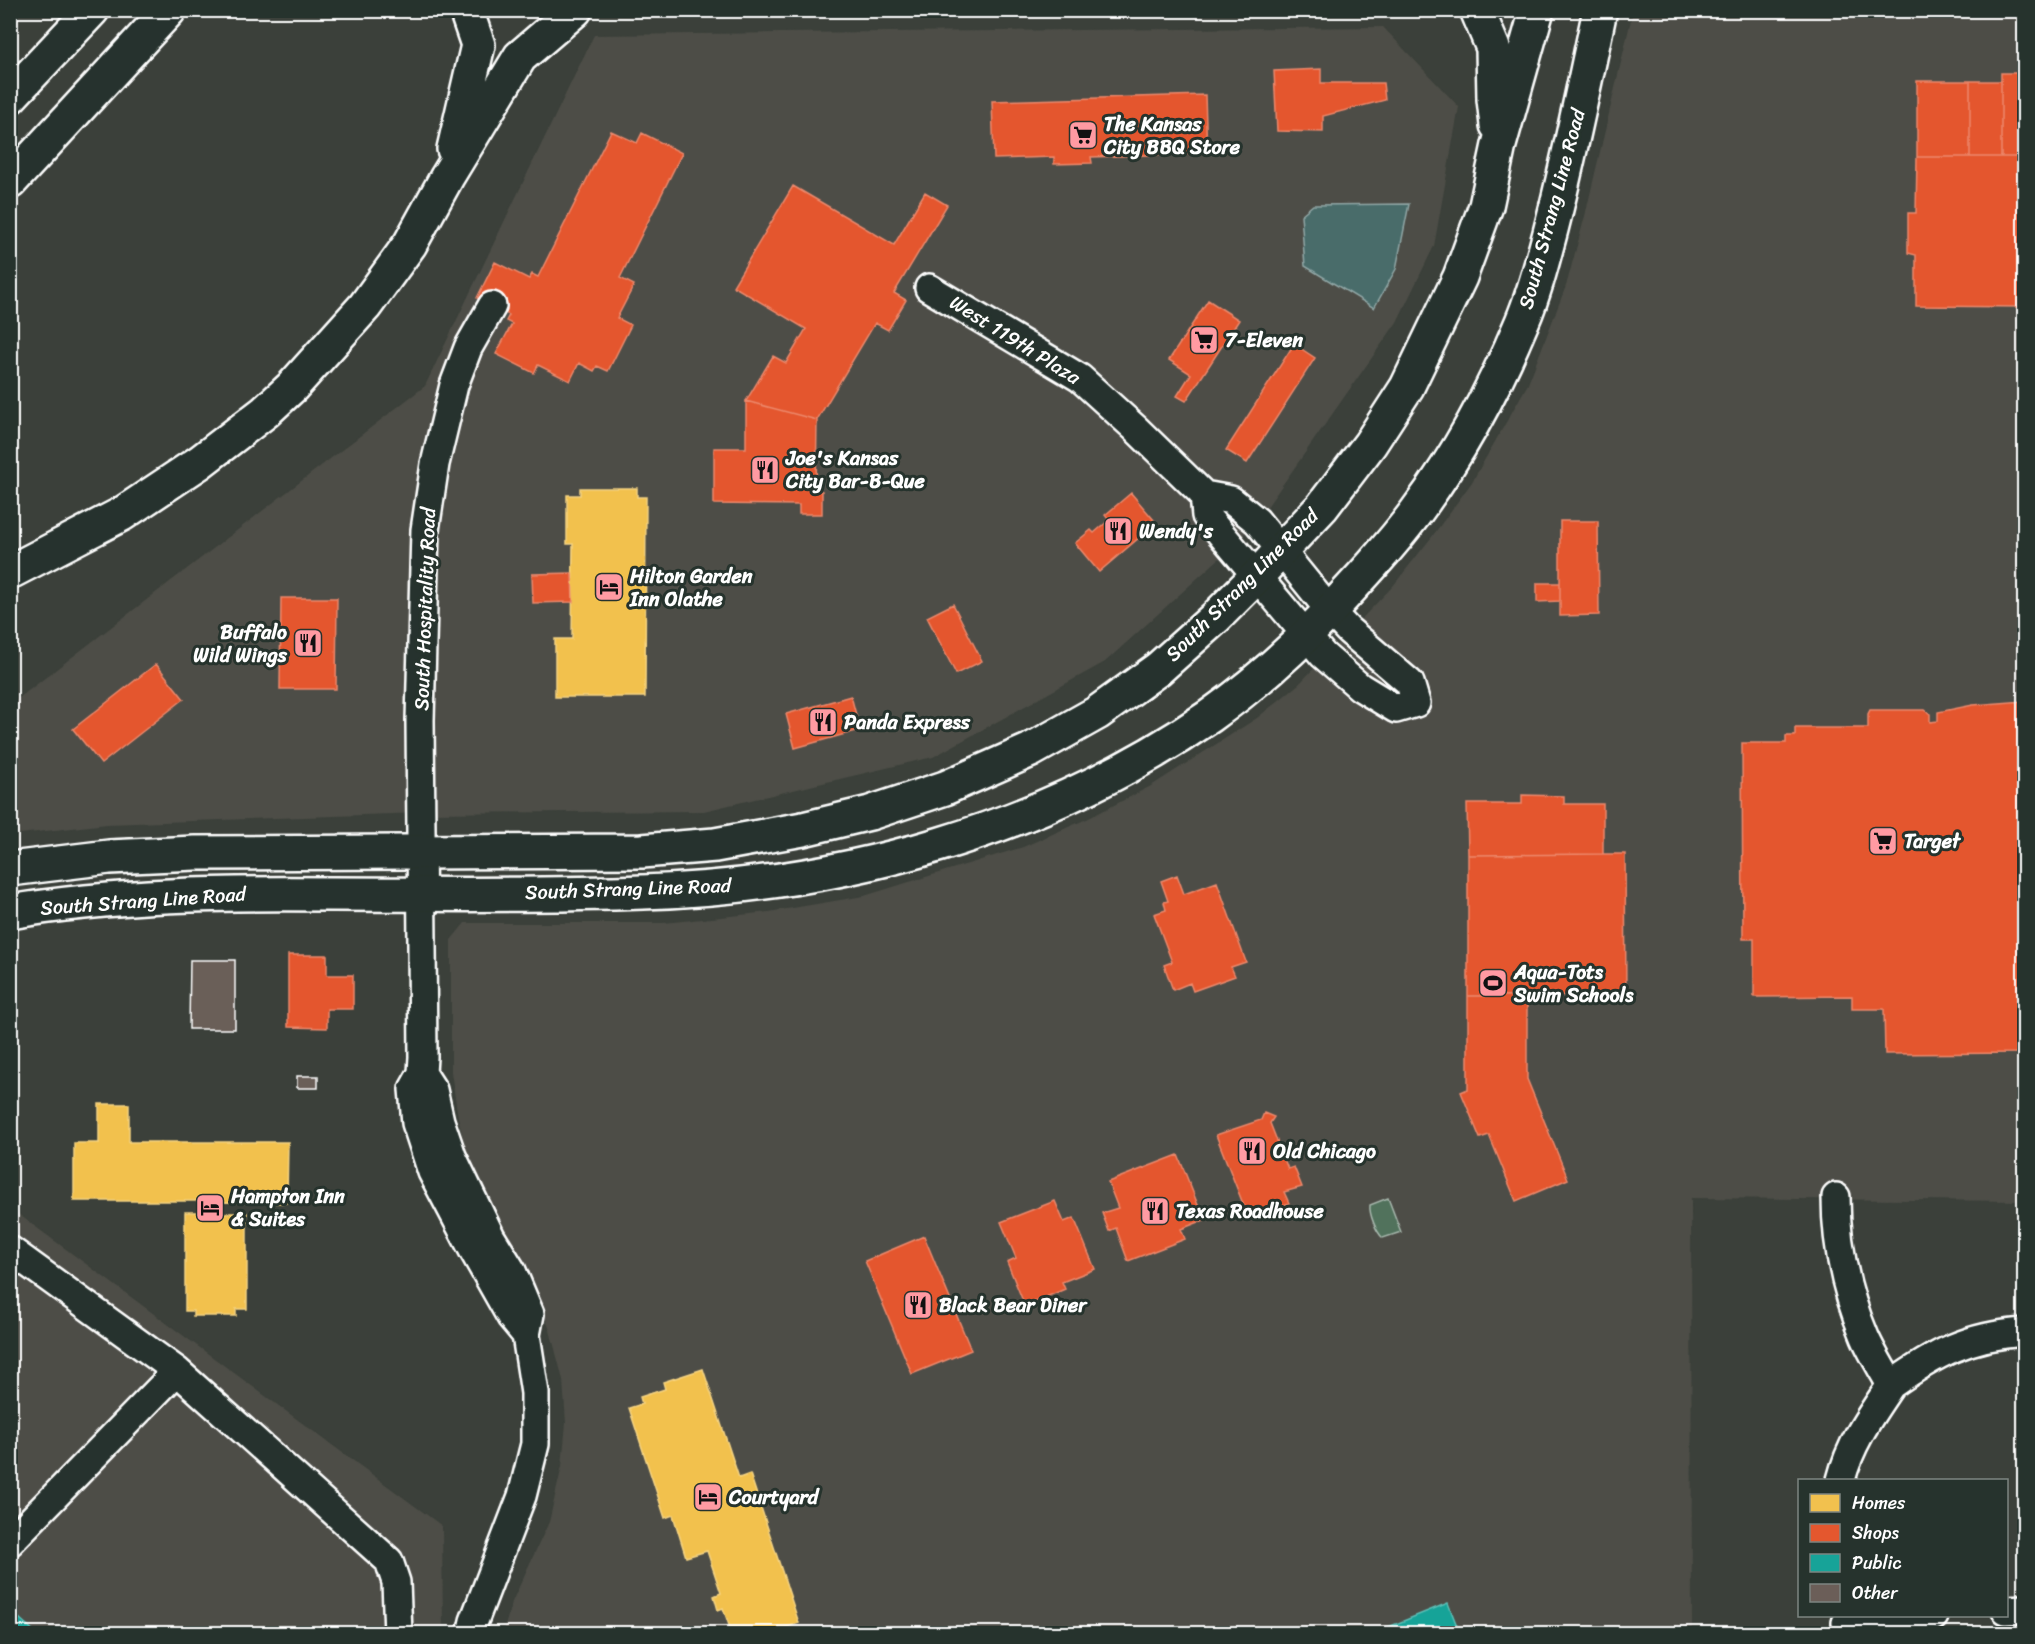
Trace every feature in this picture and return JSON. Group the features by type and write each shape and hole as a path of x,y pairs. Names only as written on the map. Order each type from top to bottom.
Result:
{"main road":[{"path":"10,97 92,10"},
{"path":"10,182 169,10"},
{"path":"447,177 478,45 466,10"},
{"path":"10,572 122,514 200,462 265,412 292,387 365,306 411,244 447,177 520,57 575,10"},
{"path":"1477,10 1493,48 1494,99 1499,145"},
{"name":"South Strang Line Road","path":"10,869 109,857 195,853 642,851 715,845 802,829 870,813 945,788 1031,750 1097,713 1158,669 1215,618 1281,551 1322,507 1370,444 1407,387 1463,270 1486,206 1499,145 1537,10"},
{"name":"South Strang Line Road","path":"10,912 100,900 233,893 646,892 744,885 868,863 922,850 1013,819 1085,788 1145,756 1211,716 1271,668 1307,635 1368,571 1418,510 1460,444 1496,380 1524,317 1558,201 1600,10"}],"street":[{"name":"West 119th Plaza","path":"929,288 1080,378 1204,495"},
{"name":"South Hospitality Road","path":"471,1634 522,1496 535,1444 535,1393 526,1335 511,1317 432,1172 416,1123 413,1089 422,1073 420,852 425,530 435,464 454,385 468,348 492,306"},
{"path":"1204,495 1231,500 1257,521 1330,611 1348,630 1410,683 1416,703 1396,709 1360,687 1323,655 1206,516 1204,495"},
{"path":"1836,1197 1837,1240 1846,1285 1865,1338 1891,1385"},
{"path":"10,1250 177,1371 389,1561 396,1582 398,1634"},
{"path":"1841,1479 1859,1432 1891,1385 1924,1362 1947,1350 1983,1338 2025,1332"},
{"path":"10,1542 177,1371"},
{"path":"2008,1610 2025,1609"},
{"path":"1846,1624 1923,1617"}],"shaded area":[{"path":"1633,11 2024,11 2024,1201 1691,1198 1692,1633 503,1633 512,1602 549,1522 562,1466 566,1423 563,1380 550,1330 533,1289 505,1239 468,1160 451,1072 451,940 465,923 664,923 769,912 864,896 1023,847 1089,818 1151,786 1257,718 1299,684 1393,586 1472,482 1528,384 1566,286 1585,216"},
{"path":"1383,27 1459,107 1434,246 1397,322 1257,521 1232,547 1105,662 933,757 704,811 421,813 107,824 11,835 11,704 425,386 594,35"},
{"path":"10,1208 442,1526 443,1633 11,1633"}],"green space":[{"path":"1388,1198 1401,1232 1383,1238 1374,1223 1370,1205"}],"water":[{"path":"1409,204 1396,269 1374,308 1305,266 1301,215 1313,205"}],"building: Homes":[{"name":"Hilton Garden Inn Olathe","path":"580,488 637,488 637,497 646,497 645,697 555,697 555,639 572,639 573,544 567,544 567,495 580,495"},
{"name":"Hampton Inn & Suites","path":"99,1104 129,1104 129,1142 288,1142 287,1203 218,1202 218,1213 247,1213 247,1309 236,1309 236,1316 193,1316 193,1311 185,1311 185,1212 201,1212 201,1201 74,1201 74,1143 99,1143"},
{"name":"Courtyard","path":"703,1369 739,1478 750,1474 799,1623 767,1634 732,1634 723,1608 718,1610 714,1596 721,1593 707,1551 686,1557 673,1515 665,1518 629,1408 642,1404 640,1397 665,1389 663,1382"}],"building: Shops":[{"path":"1321,69 1321,83 1383,83 1385,100 1323,116 1323,132 1277,131 1274,71"},
{"path":"2001,73 2024,73 2024,157 2001,157"},
{"path":"1917,81 1970,81 1970,157 1917,157"},
{"path":"1970,81 2001,81 2001,157 1970,157"},
{"path":"1205,95 1207,153 1091,157 1092,163 1054,164 1054,157 994,159 992,101"},
{"path":"611,131 637,143 642,133 682,153 620,278 634,285 617,318 631,325 608,371 597,366 594,371 579,363 570,381 538,365 534,373 496,354 512,324 506,321 509,315 477,298 495,262 529,279 532,274 538,277"},
{"path":"1917,157 2024,157 2024,307 1916,306 1916,255 1908,253 1908,213 1916,213"},
{"path":"793,186 894,245 925,192 947,205 894,293 906,300 888,330 875,323 817,420 746,401 773,356 786,363 806,329 733,286"},
{"name":"7-Eleven","path":"1208,300 1239,320 1186,401 1177,396 1191,374 1169,360"},
{"path":"1294,344 1315,358 1247,463 1226,450"},
{"name":"Joe's Kansas City Bar-B-Que","path":"746,401 817,420 816,491 822,491 822,514 799,514 799,505 714,504 714,448 746,448"},
{"name":"Wendy's","path":"1131,493 1154,520 1139,533 1141,536 1099,572 1075,543 1091,530 1094,533 1109,520 1105,515"},
{"path":"1560,521 1598,521 1599,615 1560,616"},
{"path":"572,573 573,602 533,603 532,574"},
{"path":"1537,583 1560,583 1560,601 1537,602"},
{"name":"Buffalo Wild Wings","path":"281,598 337,598 336,689 280,689"},
{"path":"953,604 982,661 956,674 927,617"},
{"path":"156,664 184,699 101,764 73,729"},
{"name":"Panda Express","path":"851,696 860,730 795,748 786,714"},
{"name":"Target","path":"2024,701 2024,1053 1885,1054 1884,1009 1852,1009 1852,996 1754,997 1754,939 1743,939 1742,743 1786,743 1786,736 1795,736 1795,728 1868,728 1870,710 1925,710 1930,714 1930,722 1938,721 1938,712 1973,705"},
{"path":"1522,795 1564,796 1564,804 1603,804 1603,854 1468,855 1467,804 1522,804"},
{"path":"1625,854 1626,995 1468,996 1468,855"},
{"path":"1177,875 1184,894 1217,882 1246,962 1231,967 1235,976 1193,991 1190,983 1173,990 1164,965 1172,962 1154,914 1166,910 1164,902 1168,901 1161,881"},
{"path":"288,955 327,955 327,975 353,975 353,1009 327,1009 327,1028 288,1027"},
{"path":"1468,996 1527,996 1527,1079 1568,1179 1516,1201 1489,1135 1480,1138 1461,1092 1468,1089"},
{"name":"Old Chicago","path":"1264,1113 1274,1117 1270,1123 1288,1169 1294,1167 1302,1187 1284,1192 1289,1203 1249,1219 1216,1135 1261,1120"},
{"name":"Texas Roadhouse","path":"1178,1155 1204,1220 1181,1229 1185,1239 1128,1261 1116,1228 1109,1231 1102,1213 1118,1208 1108,1182"},
{"path":"1055,1201 1064,1222 1074,1218 1095,1269 1062,1282 1065,1289 1025,1306 1007,1262 1016,1258 1001,1222"},
{"name":"Black Bear Diner","path":"924,1236 971,1350 912,1374 865,1261"}],"building: Public":[{"path":"1448,1603 1459,1631 1467,1628 1470,1634 1371,1634"},
{"path":"10,1610 37,1634 10,1634"}],"building: Other":[{"path":"190,960 235,960 235,1029 189,1029"},
{"path":"297,1076 318,1076 318,1088 297,1088"}],"place":[{"name":"The Kansas City BBQ Store","path":"1083,135"},
{"name":"7-Eleven","path":"1204,340"},
{"name":"Joe's Kansas City Bar-B-Que","path":"765,470"},
{"name":"Wendy's","path":"1118,531"},
{"name":"Hilton Garden Inn Olathe","path":"609,587"},
{"name":"Buffalo Wild Wings","path":"308,643"},
{"name":"Panda Express","path":"823,722"},
{"name":"Target","path":"1883,841"},
{"name":"Aqua-Tots Swim Schools","path":"1493,983"},
{"name":"Old Chicago","path":"1252,1151"},
{"name":"Hampton Inn & Suites","path":"210,1208"},
{"name":"Texas Roadhouse","path":"1155,1211"},
{"name":"Black Bear Diner","path":"918,1305"},
{"name":"Courtyard","path":"708,1497"}]}
